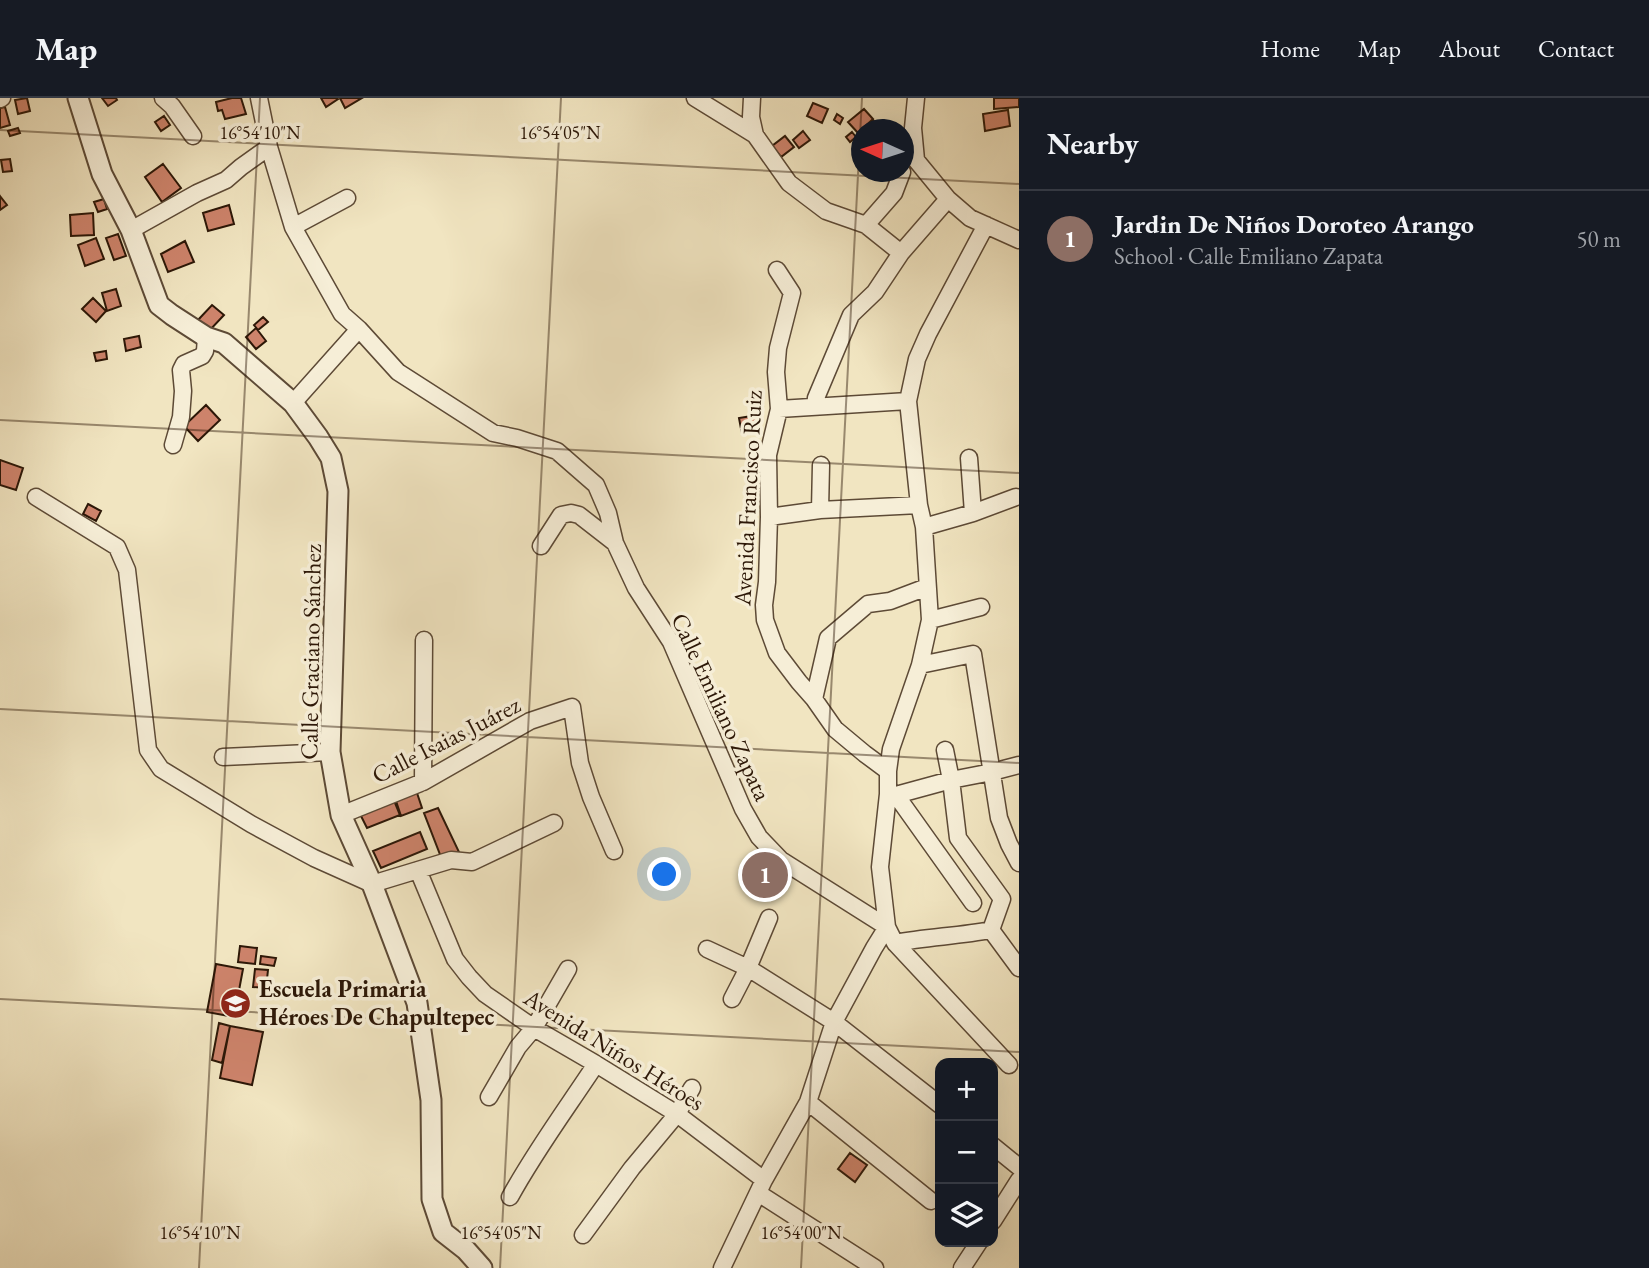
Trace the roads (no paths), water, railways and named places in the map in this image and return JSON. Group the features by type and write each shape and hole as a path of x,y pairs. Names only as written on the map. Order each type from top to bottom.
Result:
{"street":[{"name":"Calle Graciano Sánchez","path":"78,98 102,174 131,230 159,305 206,337 224,344 293,403 331,458 338,491 330,752 341,815 372,884 417,1003 431,1100 432,1199 443,1232 466,1250 482,1268"},
{"path":"163,98 193,135"},
{"name":"Calle Emiliano Zapata","path":"259,98 269,147 293,228 342,314 398,372 493,433 557,451 596,485 608,513 615,543 636,589 671,642 743,809 760,837 781,860 887,927"},
{"path":"695,98 755,135"},
{"path":"752,98 751,117 755,135 789,183 826,211 866,225 901,253"},
{"path":"914,119 916,98"},
{"path":"131,230 226,180 269,147"},
{"path":"914,172 970,218 1019,240"},
{"path":"866,225 894,193 900,182"},
{"path":"293,228 347,198"},
{"path":"815,407 816,398 851,316 875,292 901,253 948,199"},
{"path":"986,225 916,359 908,401 919,505 924,527 930,620 920,665 891,749 888,771 892,795 880,867 887,927 895,943 1009,1065"},
{"name":"Avenida Francisco Ruiz","path":"777,270 792,293 778,348 776,372 779,409 768,455 769,517 765,620 777,653 835,729 888,771"},
{"path":"293,403 359,329"},
{"path":"173,445 181,417 181,370 184,364 202,356 206,337"},
{"path":"779,409 908,401"},
{"path":"969,458 973,513"},
{"path":"820,510 821,465"},
{"path":"924,527 1016,497"},
{"path":"36,498 117,547 127,570 148,750 161,769 251,824 314,858 372,884 451,860 472,862 554,823"},
{"path":"769,517 820,510 919,505"},
{"path":"541,546 561,515 571,513 579,515 615,543"},
{"path":"814,699 828,638 868,604 890,601 927,587"},
{"path":"930,620 981,607"},
{"path":"423,782 425,640"},
{"path":"920,665 973,654 999,818 1019,863"},
{"name":"Calle Isaias Juárez","path":"341,815 423,782 530,721 572,707 580,763 614,851"},
{"path":"945,750 958,838 1002,899 991,930"},
{"path":"223,757 330,752"},
{"path":"892,795 1019,765"},
{"path":"892,795 973,903"},
{"name":"Avenida Niños Héroes","path":"418,870 455,959 485,994 534,1028 677,1114 761,1187 874,1268"},
{"path":"732,999 769,918"},
{"path":"725,1267 761,1187 808,1102 834,1022 887,927"},
{"path":"895,943 991,930"},
{"path":"991,930 1019,968"},
{"path":"707,948 748,968 834,1022 935,1101"},
{"path":"489,1097 568,969"},
{"path":"510,1197 528,1163 596,1064"},
{"path":"583,1235 632,1168 677,1114 692,1088"},
{"path":"808,1102 931,1201"},
{"path":"998,1150 1019,1167"},
{"path":"998,1213 1019,1180"},
{"path":"962,1268 976,1247"}],"place":[{"name":"Jardin De Niños Doroteo Arango","path":"765,875"},
{"name":"Escuela Primaria Héroes De Chapultepec","path":"236,1003"}]}
